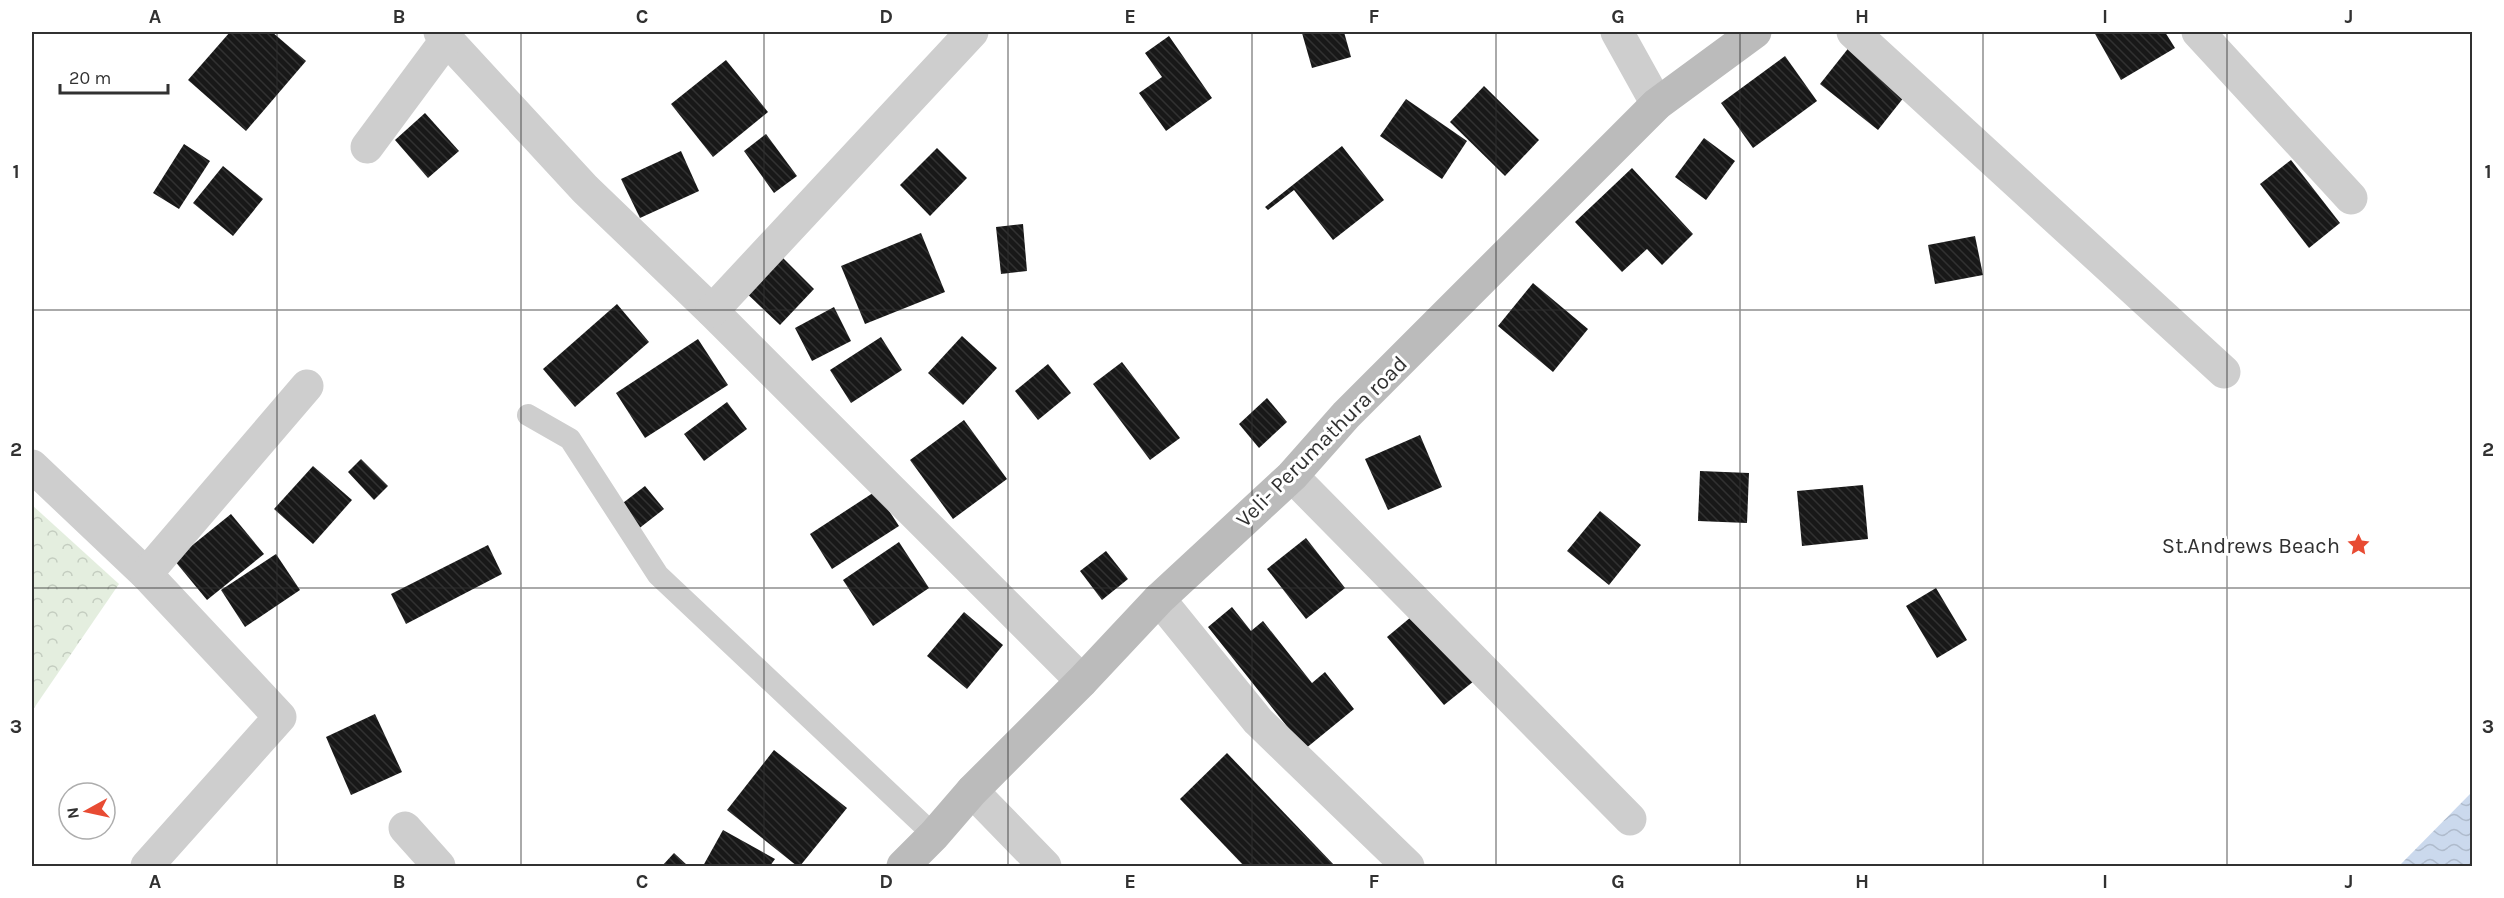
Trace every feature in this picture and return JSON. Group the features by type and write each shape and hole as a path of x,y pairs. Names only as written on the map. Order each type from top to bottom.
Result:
{"main road":[{"name":"Veli- Perumathura road","path":"903,867 934,836 972,791 1082,681 1159,599 1292,476 1346,416 1657,104 1755,32"}],"street":[{"path":"712,311 920,84 972,32"},
{"path":"1617,32 1657,104"},
{"path":"1853,32 2224,372"},
{"path":"2198,32 2351,198"},
{"path":"367,147 443,35 585,189 712,311 1082,681"},
{"path":"146,574 307,387"},
{"path":"32,466 146,574 280,717 147,867"},
{"path":"1292,476 1630,819"},
{"path":"1159,599 1258,721 1408,867"},
{"path":"972,791 1045,867"},
{"path":"405,828 439,867"}],"lane":[{"path":"528,415 570,440 658,575 934,836"}],"green space":[{"path":"32,505 119,584 32,711"}],"water":[{"path":"2472,792 2472,866 2399,866"}],"building":[{"path":"230,32 272,32 306,61 246,131 188,80"},
{"path":"1344,32 1351,57 1312,68 1302,33"},
{"path":"2094,32 2165,32 2175,48 2121,80"},
{"path":"1169,36 1212,98 1166,131 1139,93 1162,77 1145,53"},
{"path":"1858,36 1916,82 1878,130 1820,84"},
{"path":"1785,56 1817,101 1753,148 1721,103"},
{"path":"726,60 768,112 713,157 671,104"},
{"path":"1484,86 1539,140 1505,176 1450,122"},
{"path":"1406,99 1467,141 1442,179 1380,136"},
{"path":"425,113 459,151 428,178 395,140"},
{"path":"766,134 797,176 774,193 744,151"},
{"path":"1704,138 1735,161 1706,200 1675,177"},
{"path":"184,144 210,161 179,209 153,193"},
{"path":"1342,146 1384,200 1333,240 1294,190 1268,210 1265,207"},
{"path":"937,148 967,178 930,216 900,185"},
{"path":"681,151 699,191 640,218 621,179"},
{"path":"2291,160 2340,223 2309,248 2260,184"},
{"path":"223,166 263,199 233,236 193,203"},
{"path":"1632,168 1693,234 1662,265 1647,249 1622,272 1575,222"},
{"path":"1023,224 1027,271 1001,274 996,227"},
{"path":"921,233 945,292 865,324 841,266"},
{"path":"1975,236 1983,275 1935,284 1928,245"},
{"path":"777,252 814,289 780,325 742,289"},
{"path":"1533,283 1588,329 1553,372 1498,326"},
{"path":"617,304 649,342 575,407 543,369"},
{"path":"834,307 851,341 812,361 795,328"},
{"path":"962,336 997,368 963,405 928,373"},
{"path":"881,337 902,370 851,403 830,370"},
{"path":"698,339 728,385 645,438 616,393"},
{"path":"1122,362 1180,438 1150,460 1093,384"},
{"path":"1048,364 1071,393 1038,420 1015,391"},
{"path":"1267,398 1287,422 1259,448 1239,424"},
{"path":"727,402 747,429 704,461 684,434"},
{"path":"964,420 1007,479 953,519 910,460"},
{"path":"1420,435 1442,487 1388,510 1365,459"},
{"path":"361,459 388,486 374,500 348,472"},
{"path":"313,466 352,500 313,544 274,509"},
{"path":"1700,471 1749,473 1747,523 1698,521"},
{"path":"1863,485 1868,539 1802,546 1797,491"},
{"path":"645,486 664,509 637,530 619,506"},
{"path":"876,491 899,526 832,569 810,534"},
{"path":"1600,511 1641,545 1609,585 1567,551"},
{"path":"231,514 264,554 207,600 174,560"},
{"path":"1306,538 1345,588 1306,619 1267,569"},
{"path":"899,542 929,588 873,626 843,580"},
{"path":"488,545 502,574 406,624 391,594"},
{"path":"1106,551 1128,579 1102,600 1080,571"},
{"path":"276,554 300,590 245,627 221,590"},
{"path":"1936,588 1967,640 1937,658 1906,606"},
{"path":"1232,607 1251,631 1263,621 1312,683 1325,672 1354,709 1305,749 1208,627"},
{"path":"964,612 1003,645 967,689 927,656"},
{"path":"1417,612 1474,681 1444,705 1387,637"},
{"path":"375,714 402,772 351,795 326,737"},
{"path":"774,750 847,808 800,866 797,866 727,810"},
{"path":"1227,753 1335,866 1244,866 1180,799"},
{"path":"723,830 775,859 770,866 703,866"},
{"path":"674,853 688,866 662,866"}],"place":[{"name":"St.Andrews Beach","path":"2358,545"}]}
